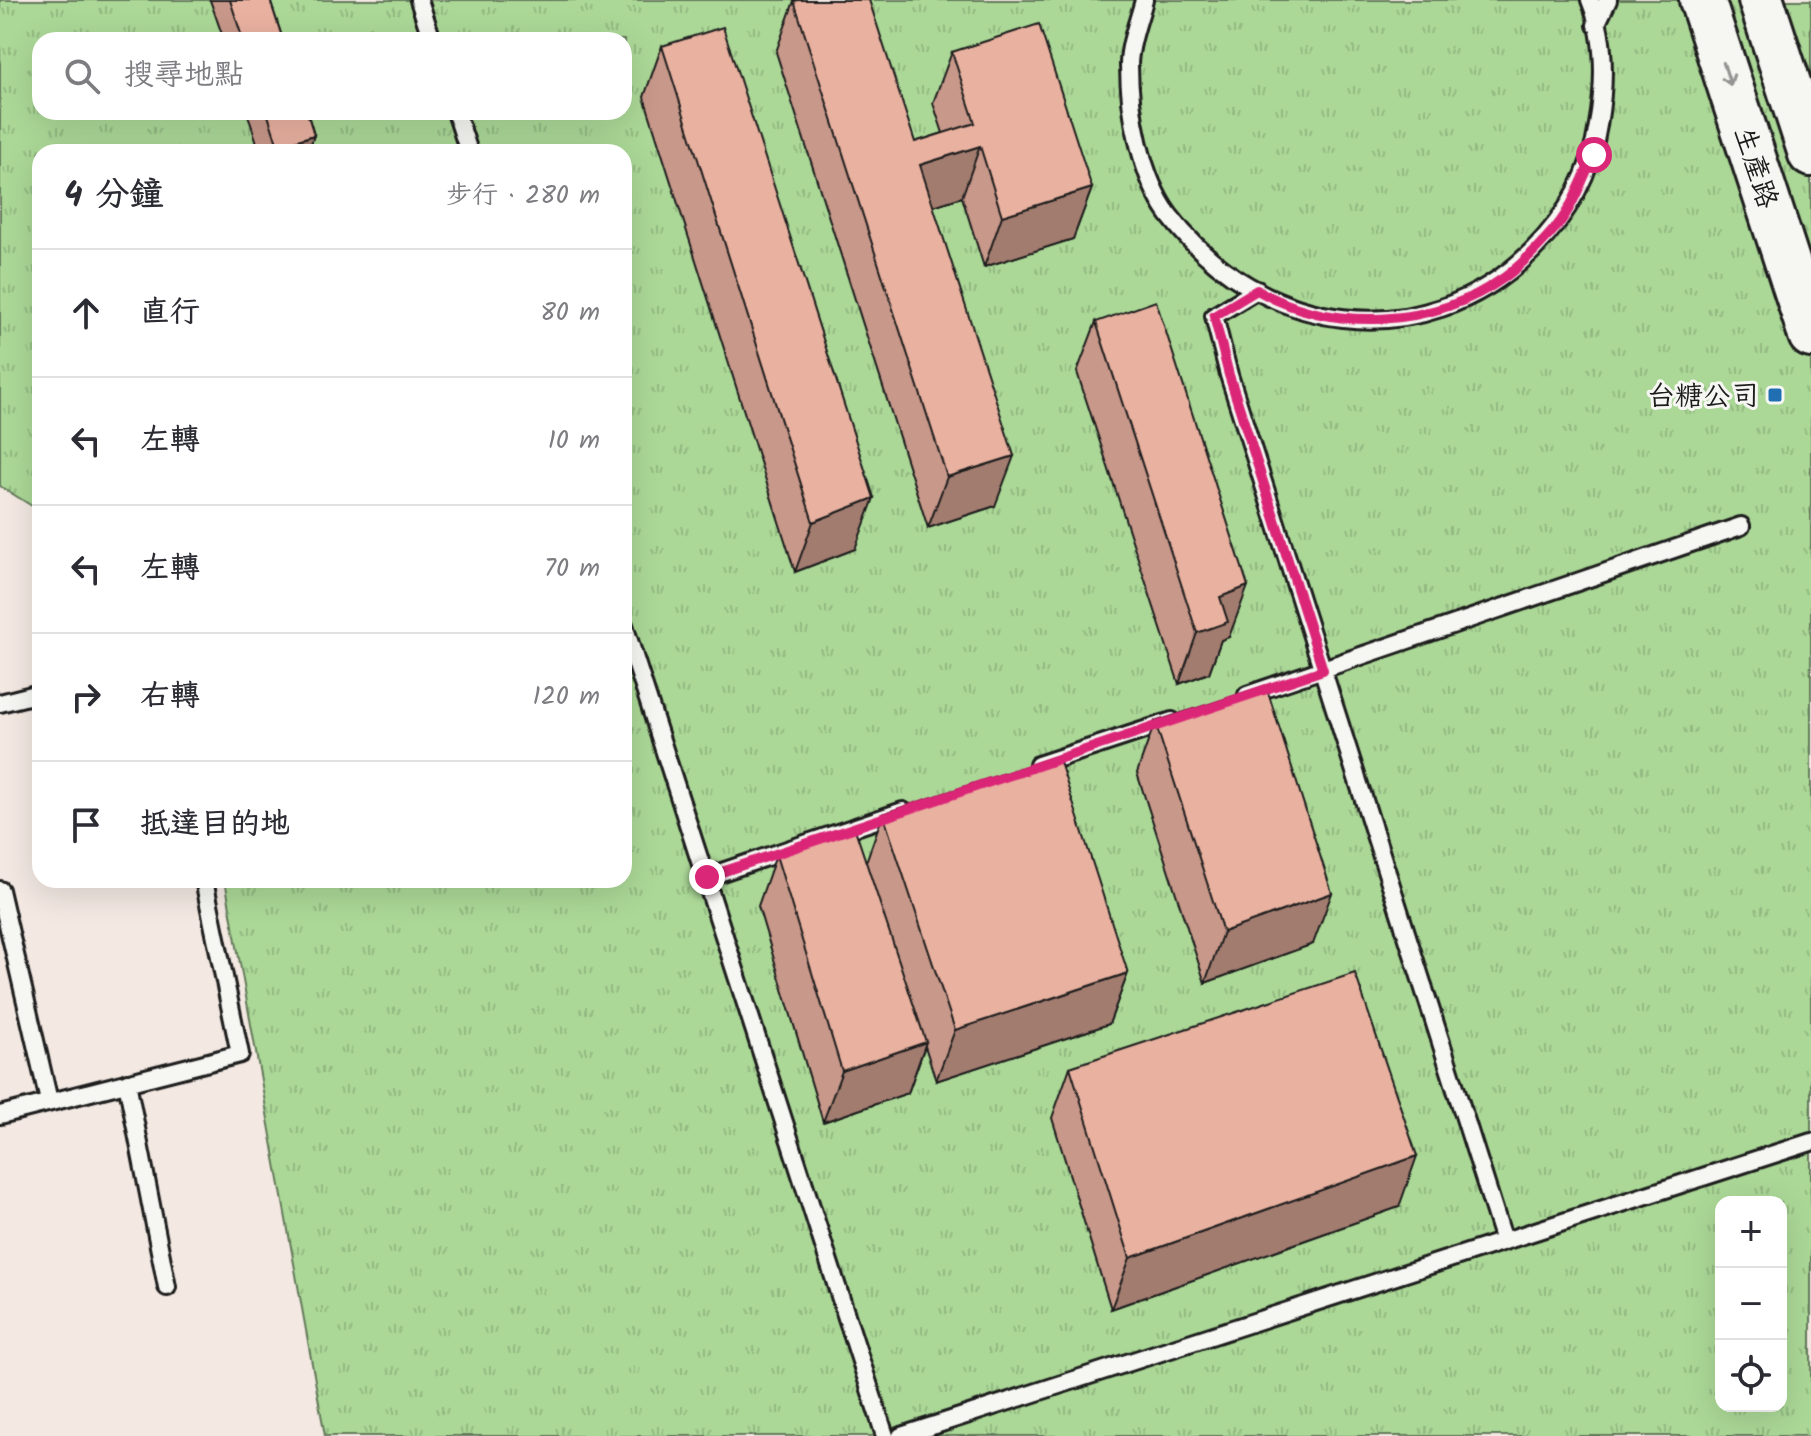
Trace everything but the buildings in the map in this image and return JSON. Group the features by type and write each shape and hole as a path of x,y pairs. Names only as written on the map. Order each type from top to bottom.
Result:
{"street":[{"name":"生產路","path":"1702,0 1811,335"},
{"name":"生產路","path":"1761,0 1811,154"}],"lane":[{"path":"419,0 429,32"},
{"path":"1144,0 1128,62 1136,143 1167,213 1219,269 1286,307 1361,321 1437,311 1505,277 1560,223 1594,155 1605,79 1590,0"},
{"path":"1596,25 1608,0"},
{"path":"459,120 466,144"},
{"path":"1257,290 1214,316 1229,375 1504,1241"},
{"path":"1233,700 1741,526"},
{"path":"632,649 885,1436"},
{"path":"0,703 32,695"},
{"path":"1022,771 1187,715"},
{"path":"707,877 917,806"},
{"path":"0,1115 240,1054 206,888"},
{"path":"0,890 49,1101"},
{"path":"127,1082 167,1287"},
{"path":"901,1436 1811,1142"}],"green space":[{"path":"0,0 1811,0 1811,1436 325,1436 226,888 632,888 632,144 32,144 32,506 0,486"}],"place":[{"name":"台糖公司","path":"1775,395"}],"route":[{"path":"707,877 1323,670 1229,375 1214,316 1257,290 1286,307 1361,321 1437,311 1505,277 1560,223 1594,155"}]}
